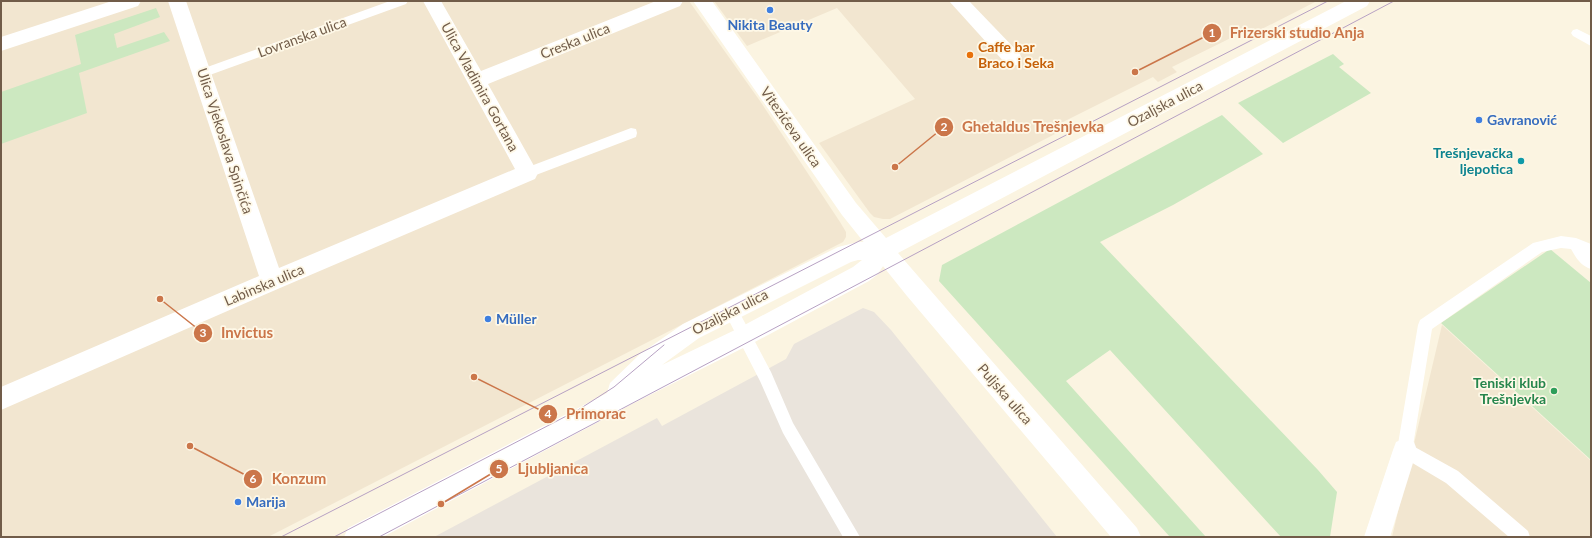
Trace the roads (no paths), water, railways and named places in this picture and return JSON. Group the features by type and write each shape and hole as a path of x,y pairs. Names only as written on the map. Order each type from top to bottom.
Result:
{"street":[{"path":"1,44 132,1"},
{"name":"Ulica Vjekoslava Spinčića","path":"178,1 272,281"},
{"name":"Ulica Vladimira Gortana","path":"432,1 528,173"},
{"name":"Creska ulica","path":"476,81 674,1"},
{"name":"Vitezićeva ulica","path":"702,1 849,209 883,250"},
{"path":"958,1 1013,59"},
{"name":"Ozaljska ulica","path":"357,537 597,410 745,336 861,274 869,268 883,250 1361,1"},
{"name":"Labinska ulica","path":"1,399 272,281 528,173"},
{"name":"Ozaljska ulica","path":"597,410 648,362 680,338 846,254 858,251 883,250"},
{"name":"Puljska ulica","path":"883,250 1128,537"},
{"path":"1377,537 1405,450"}],"lane":[{"name":"Lovranska ulica","path":"203,73 402,1"},
{"path":"1577,33 1591,42"},
{"path":"528,173 631,133"},
{"path":"1522,537 1452,477 1405,450 1425,324 1538,247 1560,242 1576,244 1591,250"},
{"path":"1576,244 1581,254 1591,263"},
{"path":"731,311 766,377 788,428 852,537"}],"tram line":[{"path":"281,537 1328,1"},
{"path":"379,537 1394,1"},
{"path":"334,537 578,410 614,387 664,345"}],"place":[{"name":"Nikita Beauty","path":"770,10"},
{"name":"Caffe bar Braco i Seka","path":"970,55"},
{"name":"Frizerski studio Anja","path":"1135,72"},
{"name":"Gavranović","path":"1479,120"},
{"name":"Trešnjevačka ljepotica","path":"1521,161"},
{"name":"Ghetaldus Trešnjevka","path":"895,167"},
{"name":"Invictus","path":"160,299"},
{"name":"Müller","path":"488,319"},
{"name":"Primorac","path":"474,377"},
{"name":"Teniski klub Trešnjevka","path":"1554,391"},
{"name":"Konzum","path":"190,446"},
{"name":"Marija","path":"238,502"},
{"name":"Ljubljanica","path":"441,504"}]}
